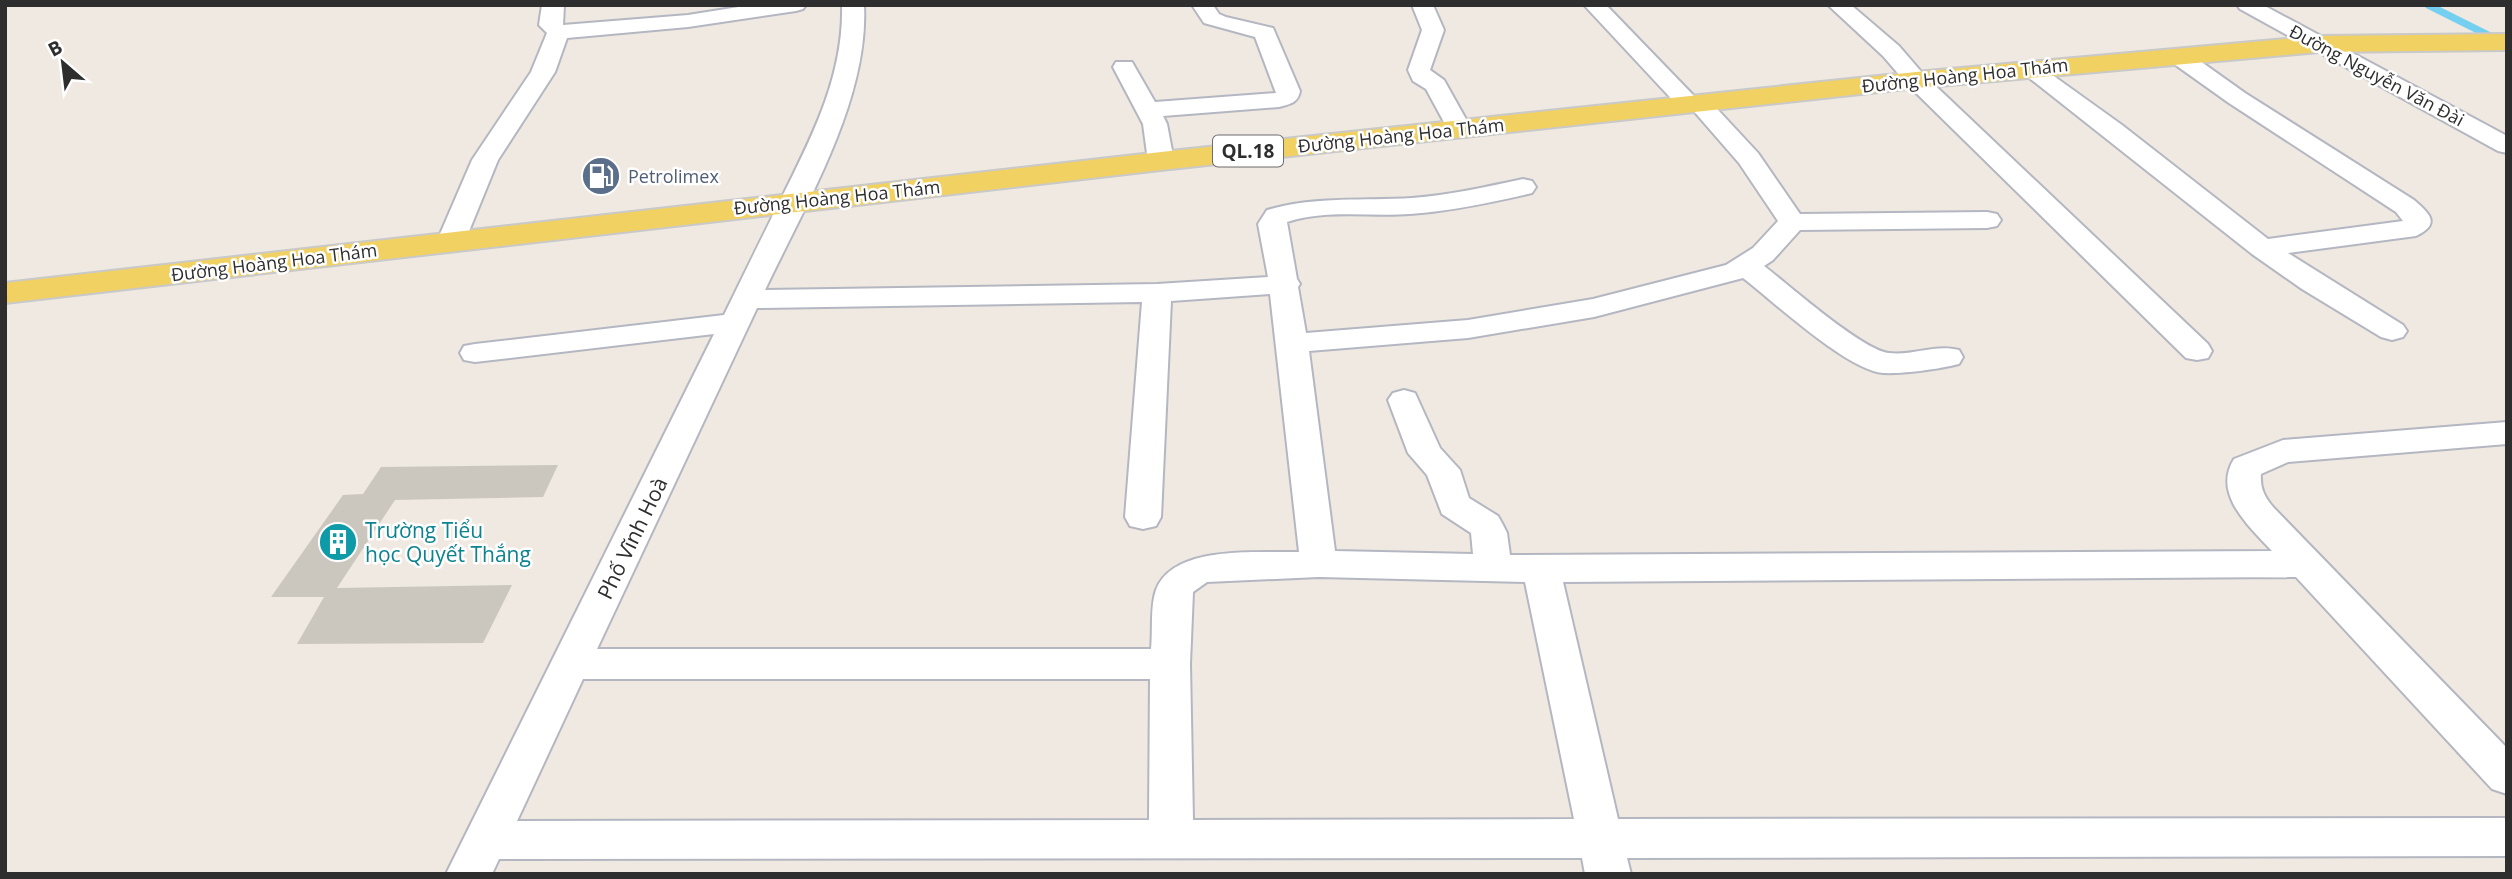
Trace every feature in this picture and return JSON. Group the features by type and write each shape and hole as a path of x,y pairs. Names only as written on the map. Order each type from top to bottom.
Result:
{"main road":[{"name":"Đường Hoàng Hoa Thám","path":"5,293 1161,161 1916,80 2319,44 2500,43"}],"street":[{"path":"553,5 550,25 558,32 688,21 796,5"},
{"name":"Phố Vĩnh Hoà","path":"477,857 795,202 846,77 853,49 853,5"},
{"path":"1147,110 1279,100 1287,97 1288,91 1265,33 1249,25 1208,17 1202,5"},
{"path":"1422,5 1433,30 1419,70 1421,76 1436,85 1460,130"},
{"path":"1594,5 1749,158 1792,222"},
{"path":"1838,5 1891,51 1916,80 2197,351"},
{"name":"Đường Nguyễn Văn Đài","path":"2247,5 2507,146"},
{"path":"451,241 485,160 542,72 558,32"},
{"path":"2178,56 2260,113 2405,206 2417,217 2417,225 2406,230 2262,247"},
{"path":"1124,67 1155,124 1161,161"},
{"path":"2029,69 2113,130 2262,247 2312,283 2392,331"},
{"path":"1319,564 1306,480 1286,284 1272,224 1277,216 1309,208 1410,206 1468,199 1523,187"},
{"path":"1294,343 1468,329 1594,308 1711,279 1745,265 1763,254 1792,222 1987,219"},
{"path":"1745,265 1852,348 1873,359 1883,363 1948,357"},
{"path":"475,353 742,310 1157,293 1286,284"},
{"path":"1143,517 1157,293"},
{"path":"1404,400 1425,453 1443,470 1454,505 1485,525 1489,533 1493,568"},
{"path":"2507,433 2283,451 2246,467 2241,481 2245,496 2260,516 2507,776"},
{"path":"1171,839 1170,664 1174,591 1179,582 1191,573 1206,569 1319,564 1541,569 2306,564"},
{"path":"1541,569 1605,856"},
{"path":"571,664 1170,664"},
{"path":"477,857 1171,839 1605,856 2507,837"}],"building":[{"name":"Trường Tiểu học Quyết Thắng","path":"558,465 543,497 395,500 337,588 512,585 483,643 297,644 324,597 271,597 343,495 363,494 381,467"}],"waterway":[{"path":"2428,5 2500,41"}],"place":[{"name":"Petrolimex","path":"601,176"},
{"name":"Trường Tiểu học Quyết Thắng","path":"338,542"}]}
